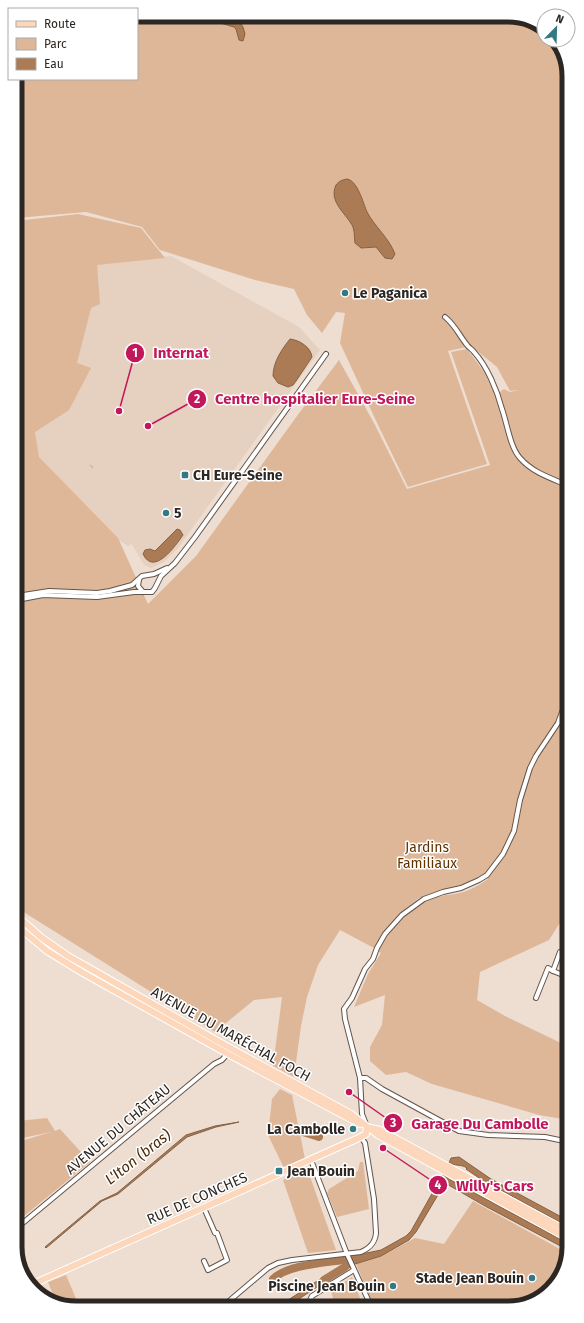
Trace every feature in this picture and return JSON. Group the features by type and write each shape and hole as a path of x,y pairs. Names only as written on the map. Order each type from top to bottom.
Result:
{"main road":[{"name":"AVENUE DU MARÉCHAL FOCH","path":"22,920 55,948 230,1052"},
{"name":"AVENUE DU MARÉCHAL FOCH","path":"22,930 47,951 83,973 230,1052 562,1235"},
{"name":"AVENUE DU MARÉCHAL FOCH","path":"367,1127 382,1131 562,1228"},
{"path":"361,1137 366,1134 367,1127"},
{"name":"RUE DE CONCHES","path":"35,1283 361,1137"}],"street":[{"path":"445,317 454,325 488,372 503,411 514,447 520,458 539,473 562,483"},
{"path":"22,599 43,595 97,597 134,592 152,592 161,576 184,552 195,537 326,354"},
{"path":"22,595 45,591 102,593 132,585 142,576 150,575 170,566"},
{"path":"150,575 156,580 156,586"},
{"path":"139,580 138,586 143,592"},
{"path":"367,1127 362,1114 360,1078 344,1012 345,1007 352,998 365,969 373,959 383,937 402,915 424,899 443,892 461,888 479,880 490,872 503,854 514,831 520,800 530,768 536,756 558,723 562,713"},
{"path":"553,971 560,952"},
{"path":"536,998 548,968 562,975"},
{"name":"AVENUE DU CHÂTEAU","path":"22,1224 230,1052"},
{"path":"360,1078 366,1078 402,1100 459,1131 545,1137 562,1141"},
{"path":"229,1301 268,1268 278,1263 292,1260 348,1255 367,1249 372,1244 376,1233 374,1199 365,1143 361,1137"},
{"path":"312,1160 353,1268 369,1301"},
{"path":"204,1208 215,1233 217,1234 227,1260 208,1270 204,1261"},
{"path":"310,1301 312,1296 353,1268"}],"shaded area":[{"path":"171,256 299,327 320,350 178,548 164,562 151,568 144,565 132,544 128,546 111,535 39,457 22,393 22,272"}],"green space":[{"name":"Jardins Familiaux","path":"138,22 512,22 525,25 536,30 536,48 554,48 556,52 562,69 562,919 549,940 480,972 477,1000 505,1016 562,1044 562,1119 539,1115 432,1084 406,1072 386,1075 370,1061 370,1047 382,1025 385,995 354,1007 368,974 381,953 378,951 401,919 416,906 433,898 465,892 472,889 488,879 484,874 468,883 419,898 399,914 384,932 374,948 340,930 318,965 307,997 301,1026 294,1077 273,1066 282,997 254,1000 215,1032 22,911 22,220 78,214 141,228 165,258 97,265 100,304 91,308 77,363 91,368 69,410 35,432 39,457 118,538 148,604 196,556 339,360 375,425 407,489 490,465 451,352 467,349 485,373 495,396 504,389 510,392 519,390 510,391 497,367 471,346 448,351 487,464 408,487 340,343 345,313 336,312 322,333 307,315 294,289 255,280 160,250 142,227 86,212 22,217 22,80 138,80"},
{"path":"280,1089 292,1095 305,1159 284,1168 268,1135 272,1099"},
{"path":"47,1118 55,1131 60,1129 90,1162 22,1218 22,1141 51,1132 22,1138 22,1121"},
{"path":"360,1162 363,1162 369,1209 337,1217 327,1193 329,1189 358,1171"},
{"path":"307,1168 336,1250 308,1253 283,1180"},
{"path":"473,1201 562,1250 562,1254 551,1280 535,1294 519,1300 372,1301 356,1264 387,1253 415,1238 444,1244"},
{"path":"66,1275 77,1301 65,1300 54,1296 48,1282"},
{"path":"352,1277 361,1301 334,1301 331,1291"}],"water":[{"path":"217,22 237,22 241,24 245,34 243,41 239,40 234,27"},
{"path":"347,179 357,188 367,212 392,248 395,254 392,259 385,258 376,247 361,248 355,243 353,227 339,208 334,197 336,185"},
{"path":"290,339 307,347 312,357 293,385 288,387 278,383 273,376 273,371 281,351"},
{"path":"177,529 180,530 183,535 170,551 159,561 153,562 148,560 143,554 145,550 150,549 155,551"},
{"path":"239,1122 216,1127 187,1137 118,1194 102,1201 46,1248 45,1247 100,1201 117,1193 186,1135 215,1126"},
{"path":"459,1157 491,1179 562,1217 562,1223 482,1180 466,1169 467,1168 449,1163 451,1158"},
{"path":"443,1174 447,1178 562,1240 562,1247 445,1183 416,1232 409,1240 381,1256 355,1264 352,1256 381,1250 406,1236 411,1231"},
{"path":"331,1272 333,1277 296,1301 287,1301"}],"waterway":[{"name":"L'Iton (bras)","path":"303,1132 319,1137"},
{"name":"L'Iton (bras)","path":"324,1280 345,1267 353,1260 363,1256"},
{"name":"L'Iton (bras)","path":"273,1279 279,1274 296,1268 343,1260"}],"place":[{"name":"Le Paganica","path":"345,293"},
{"name":"Internat","path":"119,411"},
{"name":"Centre hospitalier Eure-Seine","path":"148,426"},
{"name":"CH Eure-Seine","path":"185,475"},
{"name":"5","path":"166,513"},
{"name":"Garage Du Cambolle","path":"349,1092"},
{"name":"La Cambolle","path":"353,1129"},
{"name":"Willy's Cars","path":"383,1148"},
{"name":"Jean Bouin","path":"279,1171"},
{"name":"Stade Jean Bouin","path":"532,1278"},
{"name":"Piscine Jean Bouin","path":"393,1286"}]}
